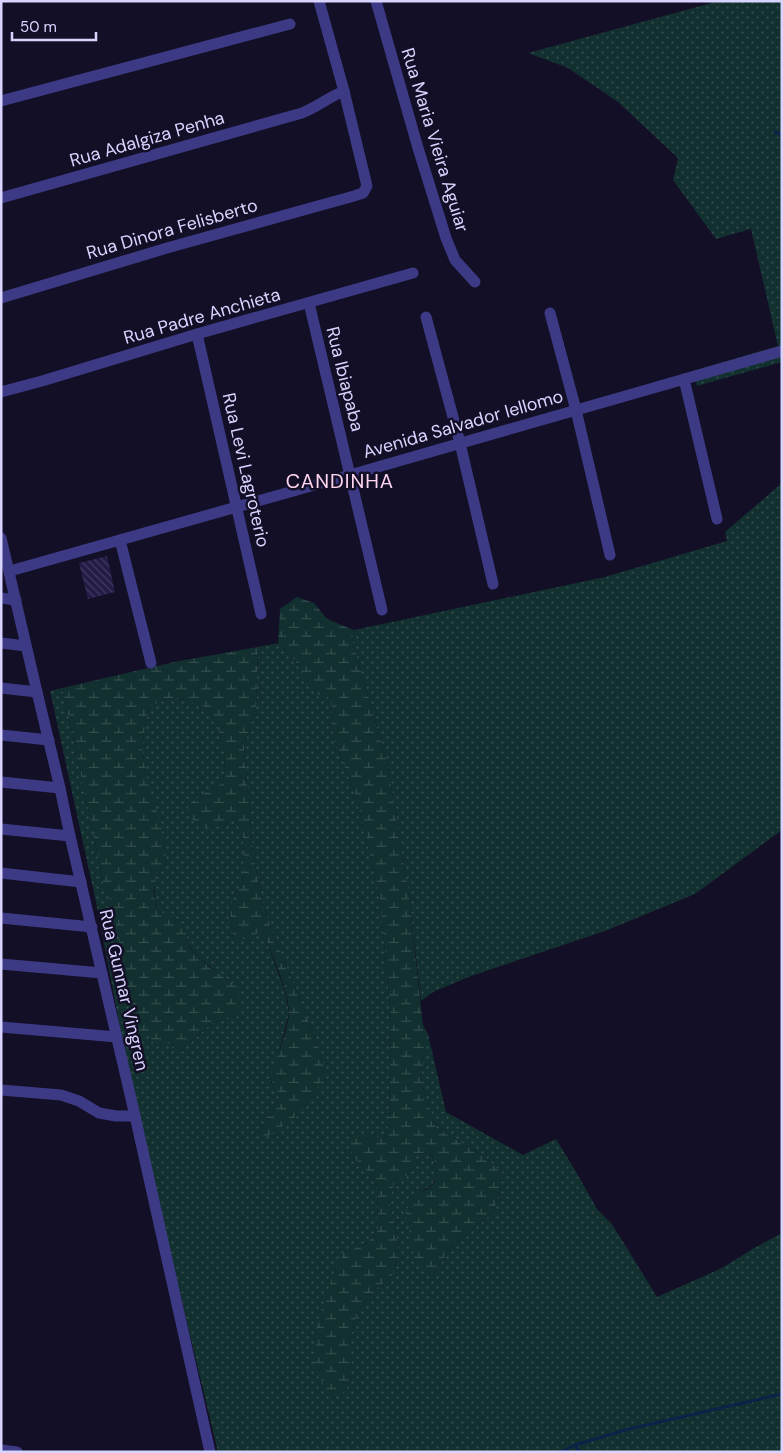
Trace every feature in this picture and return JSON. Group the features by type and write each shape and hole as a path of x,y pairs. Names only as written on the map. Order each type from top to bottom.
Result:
{"street":[{"path":"319,1 344,91"},
{"name":"Rua Maria Vieira Aguiar","path":"376,1 415,139 446,238 455,260 475,282"},
{"path":"1,101 290,24"},
{"name":"Rua Adalgiza Penha","path":"1,198 302,113 344,91"},
{"name":"Rua Dinora Felisberto","path":"1,298 168,248 354,196 362,192 367,186 344,91"},
{"name":"Rua Padre Anchieta","path":"1,392 413,273"},
{"name":"Rua Ibiapaba","path":"309,303 382,610"},
{"path":"550,313 576,410 610,555"},
{"path":"426,317 460,443 493,584"},
{"name":"Rua Levi Lagroterio","path":"197,334 261,614"},
{"name":"Avenida Salvador Iellomo","path":"10,570 782,351"},
{"path":"684,379 718,519"},
{"name":"Rua Gunnar Vingren","path":"1,538 92,927 210,1452"},
{"path":"120,540 151,663"},
{"path":"1,598 16,600"},
{"path":"1,643 26,646"},
{"path":"1,688 37,692"},
{"path":"1,735 49,740"},
{"path":"1,782 60,788"},
{"path":"1,828 70,836"},
{"path":"1,873 81,882"},
{"path":"1,918 92,927"},
{"path":"1,964 102,973"},
{"path":"1,1027 117,1038"},
{"path":"1,1090 61,1095 79,1101 99,1113 116,1116 135,1116"},
{"path":"1,1450 17,1452"}],"green space":[{"path":"719,1 782,1 782,362 697,386 693,371 778,346 751,229 716,239 673,180 678,158 618,102 568,68 528,53"},
{"path":"782,483 782,830 695,894 605,931 471,976 433,992 421,1001 409,897 388,766 352,640 354,630 605,577 727,541 725,532"},
{"path":"297,597 314,603 327,619 354,630 352,640 388,766 409,897 424,1035 421,1081 436,1128 484,1156 503,1174 494,1212 450,1248 434,1274 424,1271 415,1261 406,1213 409,1203 418,1193 428,1189 435,1182 437,1172 430,1153 415,1154 414,1164 408,1174 395,1181 389,1201 397,1235 398,1256 392,1277 374,1290 358,1311 348,1347 352,1363 351,1376 345,1393 334,1396 324,1386 314,1362 319,1317 334,1272 344,1253 367,1243 378,1230 377,1187 367,1171 353,1157 350,1145 356,1137 369,1136 384,1139 389,1125 391,1019 380,897 356,796 334,739 331,698 315,694 296,662 278,643 280,609"},
{"path":"278,643 296,662 315,693 331,698 334,739 356,796 380,897 391,1019 389,1125 384,1139 369,1136 353,1157 367,1171 377,1187 378,1230 367,1243 344,1253 345,1393 351,1376 348,1347 358,1311 374,1290 392,1277 398,1256 397,1235 389,1201 395,1181 415,1154 430,1153 436,1166 436,1177 431,1186 418,1193 434,1274 450,1248 494,1212 503,1174 484,1156 436,1128 421,1081 424,1053 423,1025 428,1034 446,1112 523,1155 556,1139 597,1209 611,1223 657,1297 722,1268 782,1233 782,1452 218,1452 135,1105 97,907 50,691 62,688 104,885 113,907 149,1034 168,1043 190,1043 212,1023 234,1015 229,980 222,977 196,955 189,945 180,920 168,918 159,910 155,901 154,884 166,860 145,767 143,754 144,731 149,708 162,700 176,697 207,708 217,724 225,755 224,774 221,784 199,796 207,829 235,819 243,835 244,872 242,883 235,893 230,910 233,939 249,939 258,933 264,934 285,991 289,1013 271,1083 278,1088 280,1096 270,1115 258,1131 325,1069 316,1040 270,926 261,896 253,853 244,747 256,706 258,647"},
{"path":"258,647 256,706 244,747 253,853 261,896 270,926 316,1040 325,1069 324,1077 314,1094 293,1119 268,1136 258,1136 258,1131 270,1115 280,1096 270,1077 288,1022 289,1006 287,996 264,934 258,933 249,939 233,939 230,910 235,893 242,883 244,872 243,835 235,819 207,829 196,823 187,814 189,805 199,796 221,784 224,774 225,755 217,724 207,708 176,697 162,700 149,708 144,737 143,753 145,766 162,831 166,858 165,864 154,884 156,905 164,914 180,920 189,946 209,967 238,987 241,1003 234,1015 212,1023 182,1050 175,1050 168,1043 155,1046 149,1035 143,1035 134,1027 113,907 104,885 62,688 174,662"}],"building":[{"path":"107,556 115,592 88,599 79,563"}],"waterway":[{"path":"775,132 782,135"},
{"path":"560,1452 575,1445 629,1429 782,1394"},
{"path":"575,1445 579,1452"}],"district":[{"name":"CANDINHA","path":"340,481"}]}
